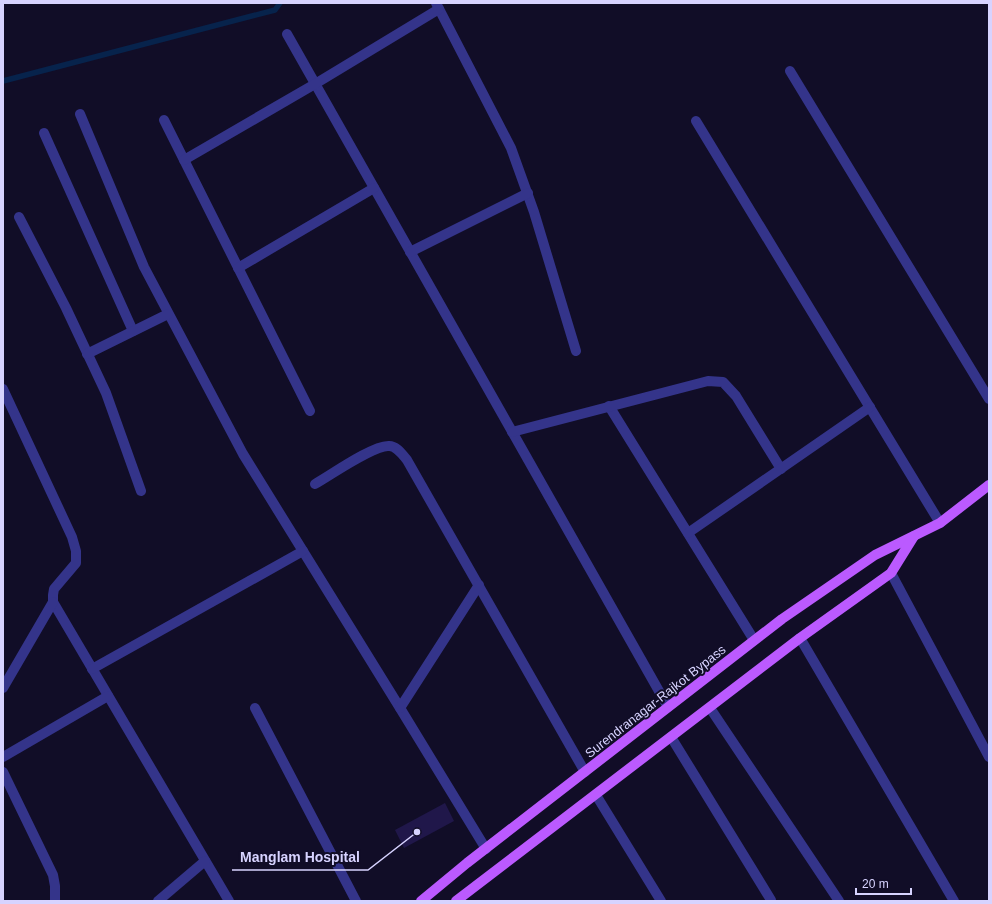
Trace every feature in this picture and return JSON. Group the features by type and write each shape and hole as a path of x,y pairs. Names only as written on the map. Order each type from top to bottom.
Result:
{"main road":[{"name":"Surendranagar-Rajkot Bypass","path":"421,901 782,619 875,555 940,523 989,485"},
{"path":"456,901 800,638 891,573 914,536"}],"street":[{"path":"184,160 315,84 438,6 511,148 528,193 576,351"},
{"path":"287,34 668,708"},
{"path":"790,71 989,399"},
{"path":"80,114 144,267 243,454 486,849"},
{"path":"164,120 310,412"},
{"path":"696,120 940,523"},
{"path":"44,133 133,331"},
{"path":"238,268 374,188"},
{"path":"410,252 528,193"},
{"path":"19,217 66,308 106,393 141,492"},
{"path":"88,354 168,314"},
{"path":"512,432 708,381 723,382 736,396 781,469"},
{"path":"3,389 68,530 76,551 76,563 54,589 53,602 3,688"},
{"path":"609,406 754,640"},
{"path":"688,533 870,407"},
{"path":"315,484 374,450 389,445 398,449 407,460 585,772"},
{"path":"92,669 303,550"},
{"path":"891,573 989,756"},
{"path":"400,708 479,585"},
{"path":"53,602 229,901"},
{"path":"800,638 954,901"},
{"path":"3,757 108,696"},
{"path":"255,708 356,901"},
{"path":"710,708 839,901"},
{"path":"671,737 771,900"},
{"path":"3,772 53,874 55,901"},
{"path":"596,795 661,901"},
{"path":"158,901 205,861"}],"building":[{"path":"445,803 454,821 404,848 395,830"}],"waterway":[{"path":"3,81 275,10 280,3"}],"place":[{"name":"Manglam Hospital","path":"417,832"}]}
